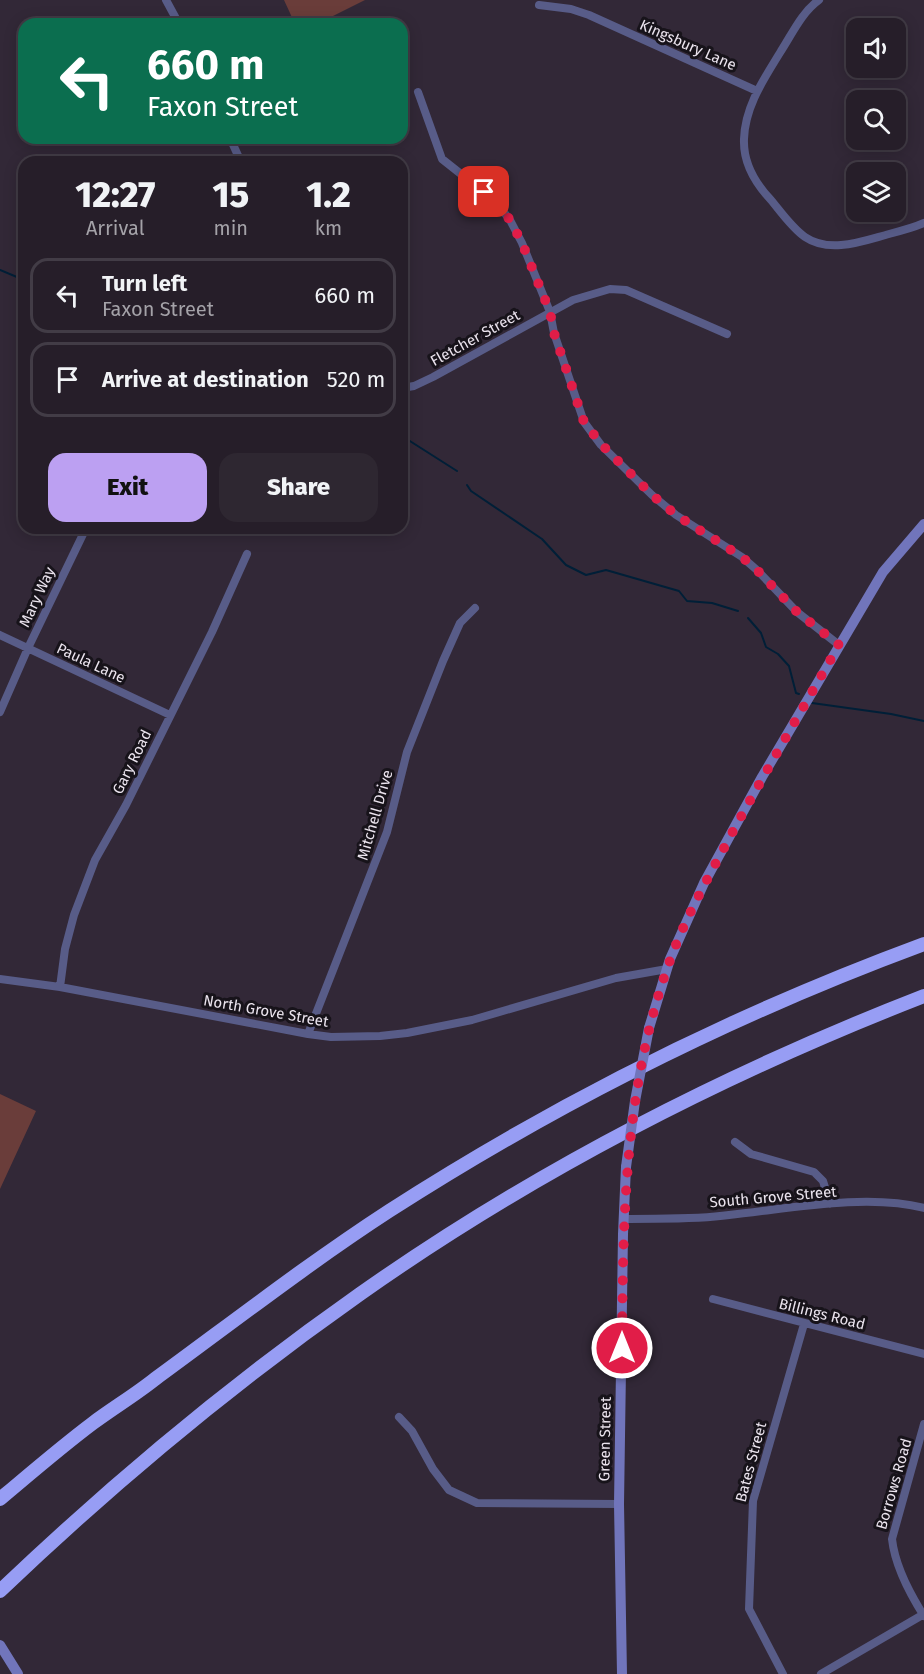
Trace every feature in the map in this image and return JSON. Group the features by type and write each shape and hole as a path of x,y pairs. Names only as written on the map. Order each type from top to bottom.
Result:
{"highway":[{"path":"840,977 924,937"},
{"path":"0,1498 92,1423 153,1381 254,1305 414,1196 535,1124 617,1079 722,1028 924,944"},
{"path":"0,1591 106,1493 175,1434 280,1353 414,1257 534,1184 649,1120 775,1059 924,997"}],"main road":[{"name":"Green Street","path":"622,1674 619,1504 626,1167 635,1101 650,1028 667,969 705,883 839,645 884,572 924,524"},
{"path":"0,1645 18,1674"}],"street":[{"path":"166,0 176,18"},
{"path":"819,0 803,16 757,91 747,115 744,139 751,174 762,190 806,238 830,245 850,245 924,223"},
{"name":"Kingsbury Lane","path":"539,5 572,9 590,15 757,91"},
{"path":"418,92 442,159 495,201 510,220 522,243 550,312 554,333 584,422 601,444 652,495 676,515 742,557 797,612 839,645"},
{"name":"Fletcher Street","path":"408,387 433,377 550,312 596,291 610,288 626,290 727,334"},
{"name":"Mary Way","path":"0,712 83,534"},
{"name":"Gary Road","path":"60,987 65,949 74,915 95,860 126,805 213,632 247,554"},
{"name":"Mitchell Drive","path":"308,1034 387,832 406,752 460,623 475,608"},
{"name":"Paula Lane","path":"0,635 170,715"},
{"name":"North Grove Street","path":"0,979 60,987 331,1037 408,1033 472,1020 610,979 667,969"},
{"path":"735,1142 751,1154 814,1172 823,1181 830,1204"},
{"name":"South Grove Street","path":"624,1219 726,1216 830,1204 892,1202 924,1208"},
{"name":"Billings Road","path":"713,1299 924,1354"},
{"name":"Bates Street","path":"783,1674 749,1609 753,1501 804,1324"},
{"path":"399,1417 412,1431 433,1469 449,1490 477,1503 619,1504"},
{"name":"Borrows Road","path":"924,1424 892,1539 893,1551 914,1600 924,1615"},
{"path":"821,1674 924,1615"}],"shaded area":[{"path":"284,0 365,0 329,18 292,18"},
{"path":"0,1094 36,1111 0,1189"}],"waterway":[{"path":"0,270 18,278"},
{"path":"408,440 457,471"},
{"path":"467,485 471,491 542,539 566,565 586,575 606,570 679,591 687,601 712,603 738,611"},
{"path":"748,618 761,633 766,647 778,654 789,666 796,693 799,694"},
{"path":"812,703 924,721"}],"route":[{"path":"484,192 495,201 510,220 522,243 533,275 550,312 554,333 584,422 601,444 652,495 676,515 742,557 797,612 839,645 762,777 705,883 683,928 667,969 642,1059 629,1137 622,1259 622,1348"}]}
